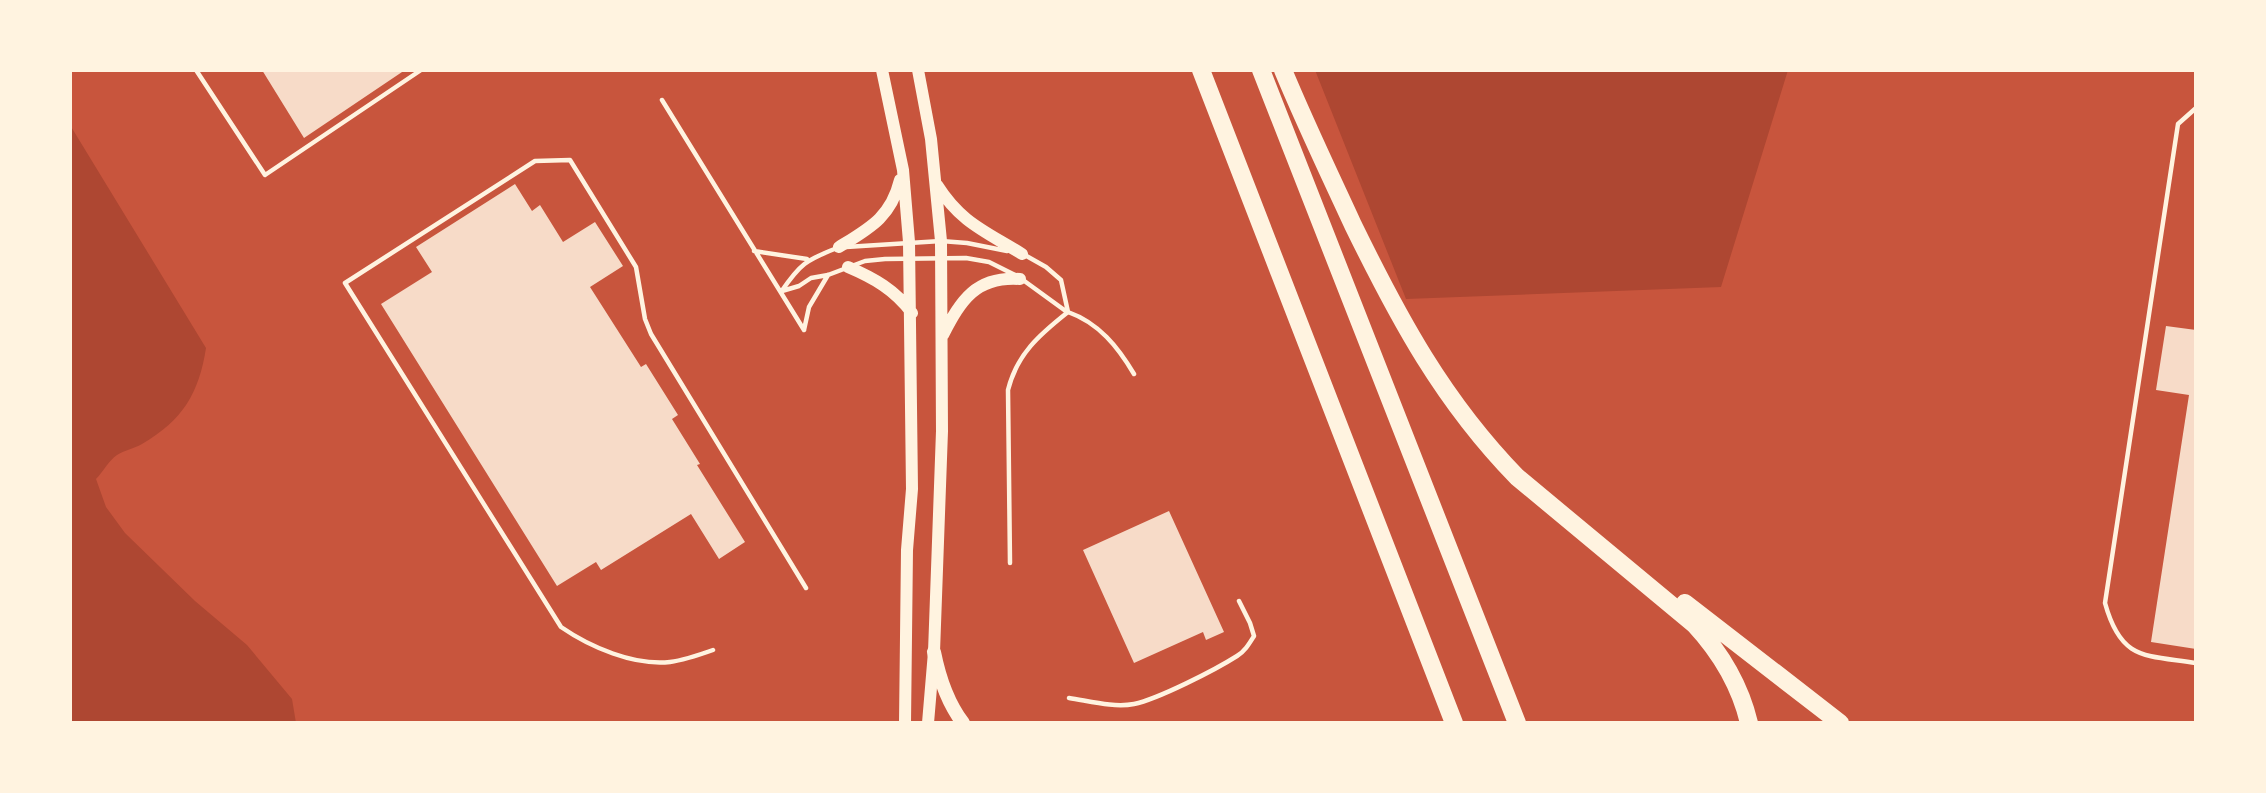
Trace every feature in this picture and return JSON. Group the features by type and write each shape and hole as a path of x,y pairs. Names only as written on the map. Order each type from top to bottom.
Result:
{"highway":[{"path":"1201,70 1454,723"},
{"path":"1261,70 1517,723"},
{"path":"1283,70 1314,146 1377,274 1437,381 1491,451 1517,477 1686,617 1713,645 1739,693 1749,723"},
{"path":"1574,525 1708,620 1840,723"},
{"path":"1424,648 1447,723"}],"main road":[{"path":"882,70 903,170 912,313 912,489 907,550 905,723"},
{"path":"918,70 936,183 941,241 942,431 934,652 928,723"},
{"path":"839,247 886,213 896,197 903,170"},
{"path":"936,183 961,216 1022,254"},
{"path":"848,267 868,275 892,291 912,313"},
{"path":"941,338 956,309 979,286 1004,278 1020,279"},
{"path":"934,652 938,674 963,723"}],"lane":[{"path":"196,70 265,175 421,70"},
{"path":"662,100 804,330 809,307 828,275"},
{"path":"2196,108 2178,124 2105,603 2110,622 2123,643 2138,654 2196,663"},
{"path":"713,650 670,662 650,662 581,640 561,627 345,283 535,161 570,160 636,267 645,319 651,334 806,588"},
{"path":"780,292 808,259 839,247 941,241 967,243 1022,254 1046,267 1061,280 1068,312"},
{"path":"754,251 808,259"},
{"path":"780,292 799,286 811,278 828,275 865,261 910,257 966,258 989,262 1005,268 1068,312 1084,318 1101,331 1122,354 1134,374"},
{"path":"1010,563 1008,390 1012,372 1033,341 1068,312"},
{"path":"1069,698 1133,704 1165,692 1238,656 1249,646 1254,636 1251,622 1239,601"}],"shaded area":[{"path":"1315,70 1788,70 1721,287 1406,299"},
{"path":"70,125 206,348 199,379 187,404 178,415 156,435 114,457 96,479 106,507 125,533 195,601 247,645 292,699 296,723 70,723"}],"building":[{"path":"262,70 405,70 304,138"},
{"path":"515,184 532,211 540,205 563,242 595,222 623,266 590,287 641,367 646,364 678,415 672,419 745,542 719,559 691,514 601,570 596,562 557,586 381,304 432,272 416,247"},
{"path":"2166,326 2196,330 2196,649 2151,642 2189,395 2156,390"},
{"path":"1169,511 1224,632 1206,640 1203,632 1134,663 1083,550"}]}
